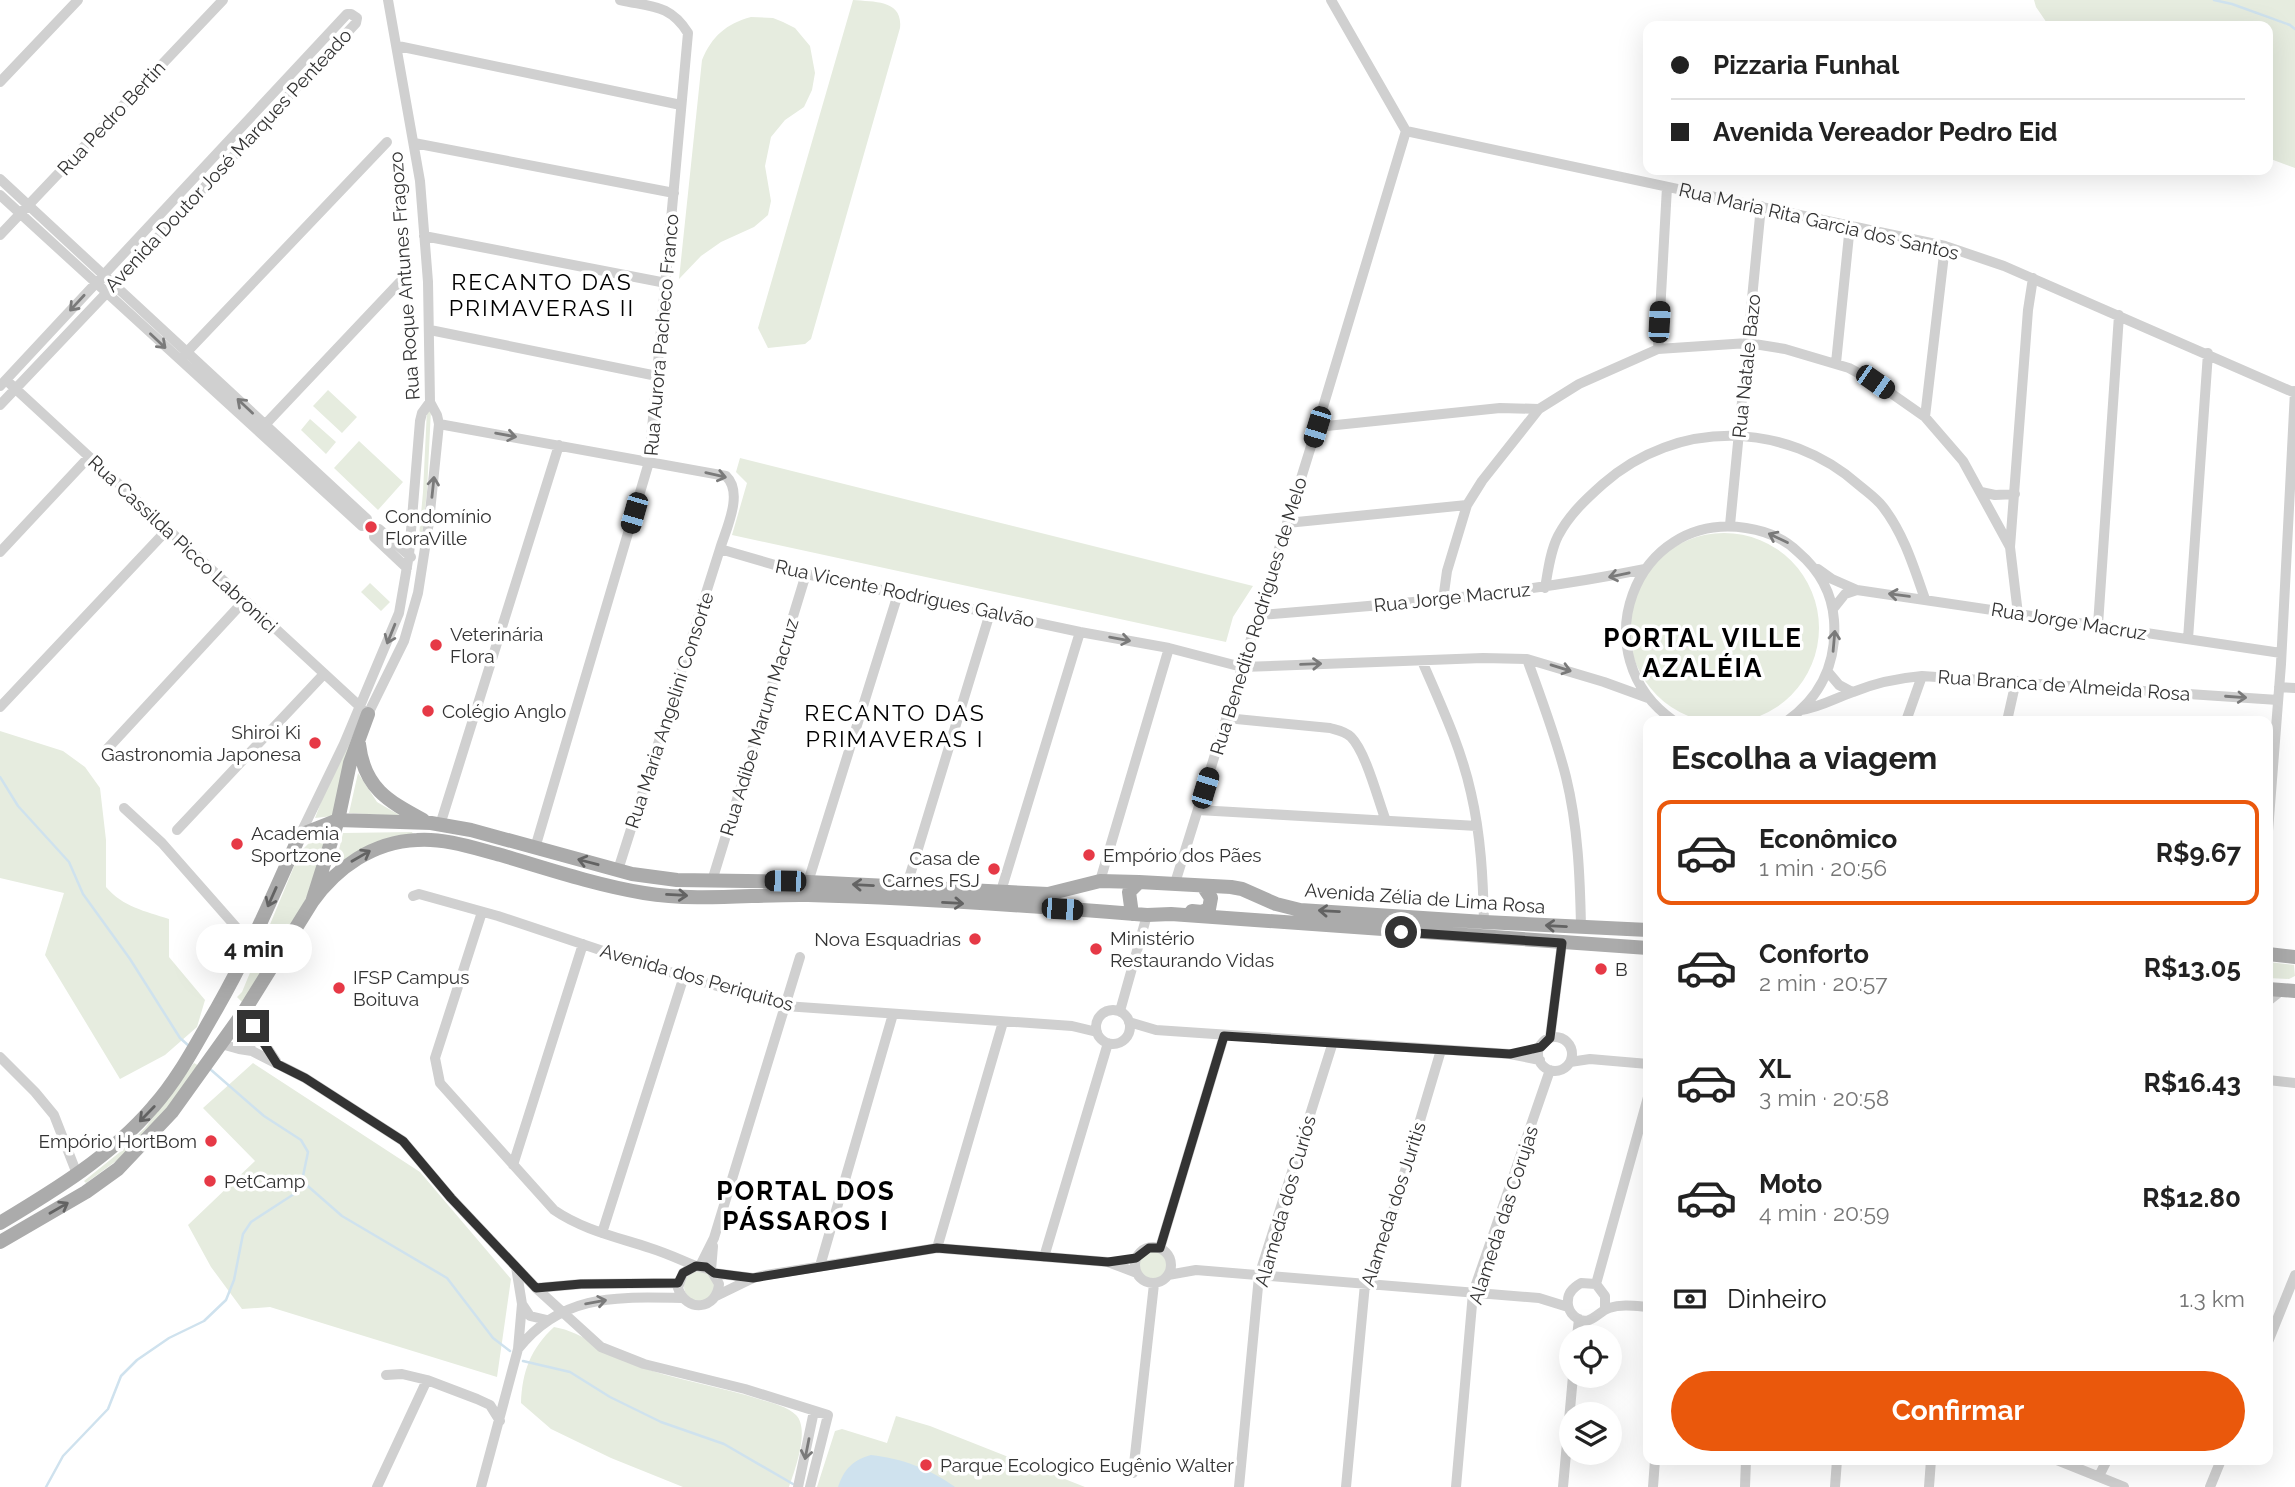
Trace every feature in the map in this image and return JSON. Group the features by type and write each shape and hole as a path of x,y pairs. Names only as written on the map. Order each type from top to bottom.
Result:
{"main road":[{"name":"Rua Roque Antunes Fragozo","path":"0,1242 86,1192 118,1169 172,1112 243,1013 312,902 338,820 364,711"},
{"name":"Avenida Zélia de Lima Rosa","path":"358,740 362,764 375,787 392,802 435,824"},
{"name":"Avenida Zélia de Lima Rosa","path":"300,835 338,820 435,824 471,830 618,870 677,880 808,882 1048,894 1100,881 1175,883 1242,889 1276,905 1300,910 1643,930"},
{"name":"Rua Roque Antunes Fragozo","path":"0,1223 77,1174 126,1135 155,1106 188,1059 220,1003 251,944 300,835"},
{"name":"Avenida Zélia de Lima Rosa","path":"312,902 333,877 361,856 385,845 423,839 468,846 646,894 808,895 1171,915 1643,948"},
{"path":"1139,882 1129,892 1140,914"},
{"name":"Avenida Zélia de Lima Rosa","path":"1171,915 1181,910 1202,912 1209,909 1211,898 1203,886"},
{"path":"2273,955 2295,957"},
{"path":"220,1003 233,1005 243,1013"},
{"path":"203,1034 212,1039 219,1048"}],"street":[{"path":"0,82 78,0"},
{"name":"Rua Pedro Bertin","path":"0,235 223,0"},
{"name":"Rua Roque Antunes Fragozo","path":"300,835 364,711 404,641 418,593 426,549 439,424 438,415 430,402 430,330 414,143 388,0"},
{"name":"Rua Aurora Pacheco Franco","path":"535,848 649,462 688,33 679,19 666,10 620,0"},
{"path":"1331,0 1406,131"},
{"name":"Avenida Doutor José Marques Penteado","path":"0,405 356,23 356,18 347,14 3,383"},
{"path":"398,46 681,105"},
{"name":"Rua Maria Rita Garcia dos Santos","path":"1406,131 1945,246 2033,278 2295,392"},
{"name":"Rua Benedito Rodrigues de Melo","path":"1175,883 1406,131"},
{"path":"235,135 245,143"},
{"path":"179,360 387,142"},
{"path":"414,143 674,193"},
{"path":"0,179 24,210"},
{"path":"1658,349 1667,187"},
{"path":"0,195 24,210 187,351 261,428"},
{"name":"Rua Natale Bazo","path":"1730,525 1761,206"},
{"path":"1836,363 1850,226"},
{"path":"424,236 666,283"},
{"path":"1925,417 1945,246"},
{"path":"2018,614 2010,547 2028,310 2033,278"},
{"path":"261,428 400,282"},
{"path":"111,288 179,360 261,428 364,523"},
{"path":"2098,625 2119,314"},
{"path":"430,330 657,376"},
{"path":"1443,600 1450,560 1467,505 1482,481 1539,409 1579,384 1658,349 1748,343 1785,349 1836,363 1875,382 1925,417 1963,461 2010,547"},
{"path":"2188,639 2208,353"},
{"name":"Rua Cassilda Picco Labronici","path":"3,383 16,389 364,711"},
{"path":"2273,751 2281,658 2295,392"},
{"path":"410,562 420,421 430,402"},
{"path":"1317,427 1500,408 1539,409"},
{"path":"439,424 728,478 734,498 720,549"},
{"path":"1545,588 1557,538 1578,505 1613,475 1670,444 1739,436 1791,444 1815,454 1849,476 1883,506 1905,544 1925,599"},
{"path":"435,824 559,445"},
{"path":"0,552 89,457"},
{"path":"1981,492 1995,495 2015,494"},
{"path":"1287,523 1467,505"},
{"name":"Rua Jorge Macruz","path":"1648,698 1632,670 1626,645 1626,619 1632,593 1645,569 1662,551 1682,537 1706,528 1730,525 1761,530 1790,544 1832,579 1857,590 2188,639 2281,658 2295,664"},
{"path":"0,707 167,530"},
{"path":"378,535 410,562"},
{"path":"410,562 426,549"},
{"name":"Rua Vicente Rodrigues Galvão","path":"720,549 806,574 1080,632 1170,648 1242,667"},
{"name":"Rua Maria Angelini Consorte","path":"618,870 720,549"},
{"name":"Rua Roque Antunes Fragozo","path":"410,562 419,579"},
{"name":"Rua Roque Antunes Fragozo","path":"364,711 399,613 410,562"},
{"name":"Rua Jorge Macruz","path":"1813,565 1826,586 1833,608 1836,641 1828,672"},
{"name":"Rua Jorge Macruz","path":"1259,615 1443,600 1545,588 1645,569"},
{"name":"Rua Adibe Marum Macruz","path":"712,881 806,574"},
{"path":"1833,608 1844,594 1857,590"},
{"path":"808,882 898,594"},
{"path":"108,748 244,601"},
{"path":"906,888 990,612"},
{"path":"1002,891 1080,632"},
{"path":"1100,881 1170,648"},
{"path":"1242,667 1483,658 1527,659 1592,677 1648,698 1665,716"},
{"path":"1527,659 1552,728 1566,779 1575,830 1581,927"},
{"path":"1422,661 1471,791 1482,864 1484,922"},
{"path":"1828,672 1839,685 1852,692"},
{"name":"Rua Branca de Almeida Rosa","path":"1793,716 1816,692 1828,672"},
{"path":"177,830 323,675"},
{"path":"1908,716 1922,676"},
{"name":"Rua Branca de Almeida Rosa","path":"1801,710 1816,708 1879,683 1922,676 2278,700"},
{"path":"2008,716 2017,681"},
{"path":"2279,687 2295,688"},
{"path":"1226,719 1330,728 1344,732 1352,738 1366,766 1386,821"},
{"path":"124,808 162,843 251,944"},
{"path":"1198,810 1477,826"},
{"name":"Avenida dos Periquitos","path":"412,895 419,894 482,912 785,1006 1072,1026"},
{"path":"482,912 435,1058 440,1083 554,1210 581,1226 705,1269 753,1278"},
{"path":"1120,1011 1140,914"},
{"path":"1510,1054 1541,1047 1550,1038 1562,943"},
{"path":"513,1165 583,944"},
{"path":"705,1269 800,957"},
{"path":"602,1233 684,976"},
{"path":"1072,1026 1098,1019 1105,1012 1120,1011"},
{"path":"1120,1011 1129,1022 1156,1030 1510,1054 1539,1060 1550,1070 1560,1071 1571,1057 1570,1047 1562,1039 1550,1038"},
{"path":"243,1013 277,1064"},
{"path":"820,1266 893,1014"},
{"path":"1098,1019 1099,1037 1108,1043 1120,1043 1128,1035 1156,1030"},
{"path":"937,1248 1003,1022"},
{"path":"1128,1035 1129,1022"},
{"path":"1072,1026 1097,1032"},
{"path":"239,1049 252,1042 257,1031"},
{"path":"1160,1248 1224,1036"},
{"name":"Alameda dos Curiós","path":"1239,1487 1259,1276 1333,1042"},
{"path":"1044,1257 1108,1043"},
{"path":"1539,1060 1541,1047"},
{"path":"219,1048 251,1051 305,1078 403,1141 451,1198 536,1288 601,1347 644,1364 745,1389 828,1415 810,1487"},
{"name":"Alameda dos Juritis","path":"1346,1487 1365,1284 1379,1258 1441,1050"},
{"path":"0,1057 54,1115 77,1174"},
{"path":"1571,1057 1643,1064"},
{"name":"Alameda das Corujas","path":"1456,1487 1474,1293 1550,1070"},
{"path":"2273,1082 2295,1083"},
{"path":"1596,1284 1643,1115"},
{"path":"518,1349 547,1320 591,1301 682,1298 699,1306 753,1278 937,1248 1108,1262 1136,1258 1149,1248 1160,1248 1171,1261 1168,1276"},
{"path":"667,1254 681,1278 682,1298"},
{"path":"1136,1258 1137,1273"},
{"path":"1171,1261 1196,1270 1539,1298 1568,1307 1578,1319 1578,1325"},
{"path":"1108,1262 1137,1273 1144,1281 1154,1284 1168,1276 1196,1270"},
{"path":"495,1487 482,1484 518,1349 522,1304 516,1267"},
{"path":"522,1304 529,1292 536,1288 681,1278 705,1269"},
{"path":"705,1269 719,1284 716,1296"},
{"path":"2273,1330 2295,1275"},
{"path":"619,1283 620,1298"},
{"path":"1539,1298 1570,1293 1581,1283 1596,1284 1605,1296 1628,1305"},
{"path":"1133,1473 1154,1284"},
{"path":"1568,1307 1570,1293"},
{"path":"1605,1296 1605,1309"},
{"path":"522,1304 530,1315 547,1320"},
{"path":"1578,1319 1591,1320 1605,1309 1628,1305 1643,1306"},
{"path":"386,1375 402,1374 426,1380 490,1405 500,1421"},
{"path":"377,1487 426,1380"},
{"path":"1563,1487 1572,1388"},
{"path":"798,1487 814,1411"},
{"path":"1653,1487 1655,1465"},
{"path":"1745,1487 1746,1465"},
{"path":"1835,1487 1837,1465"},
{"path":"1929,1487 1931,1465"},
{"path":"2070,1465 2124,1487"},
{"path":"2099,1476 2104,1465"},
{"path":"2210,1487 2219,1465"}],"shaded area":[{"path":"853,0 878,2 892,7 900,19 900,28 811,339 805,344 768,348 758,328"},
{"path":"2034,0 2295,0 2295,168 2273,160 2273,21 2046,21"},
{"path":"751,17 773,18 795,28 810,46 815,73 812,90 804,107 785,120 771,137 765,166 771,201 768,215 754,227 721,242 701,256 679,279 702,60 710,44 721,32 734,23"},
{"path":"328,390 357,417 342,433 313,406"},
{"path":"427,409 431,409 427,492 422,536 419,536 423,492"},
{"path":"310,419 336,442 326,454 301,430"},
{"path":"359,441 403,482 378,510 334,468"},
{"path":"740,458 1253,586 1233,617 1226,642 732,535 747,483 736,472"},
{"path":"1705,534 1743,534 1777,549 1803,575 1818,609 1818,647 1812,665 1791,695 1761,716 1687,716 1671,707 1645,681 1630,647 1630,609 1645,575 1671,549"},
{"path":"370,583 390,602 381,611 361,592"},
{"path":"358,726 333,816 315,818 323,797"},
{"path":"0,731 63,751 85,767 100,788 106,840 106,887 127,904 169,919 169,957 205,1000 197,1027 165,1055 120,1079 45,955 64,893 0,878"},
{"path":"358,773 377,802 401,816 349,813"},
{"path":"319,833 324,833 327,837 317,874 290,933 243,1003 237,997 242,992 300,852"},
{"path":"343,833 413,834 334,871"},
{"path":"2273,963 2294,965 2295,976 2289,979 2273,978"},
{"path":"194,1063 201,1067 127,1153 86,1183 84,1181 145,1128"},
{"path":"253,1063 420,1172 511,1279 497,1377 270,1307 242,1309 211,1267 188,1225 255,1161 203,1108"},
{"path":"1153,1249 1164,1253 1168,1264 1164,1275 1153,1279 1142,1275 1138,1264 1142,1253"},
{"path":"699,1271 710,1275 714,1286 710,1297 699,1301 688,1297 684,1286 688,1275"},
{"path":"554,1327 575,1333 632,1364 771,1402 793,1412 800,1421 802,1439 789,1487 683,1487 611,1458 551,1429 521,1403 523,1381 529,1361 539,1343"},
{"name":"Parque Ecologico Eugênio Walter","path":"896,1416 930,1426 1085,1487 817,1487 835,1431 842,1429 887,1443"}],"water":[{"path":"871,1455 915,1465 955,1487 838,1487 850,1466"}],"waterway":[{"path":"2214,0 2232,4 2295,29"},
{"path":"0,777 18,806 69,862 83,894 130,959 180,1038 189,1046"},
{"path":"46,1487 63,1456 108,1409 121,1376 137,1360 169,1338 204,1321 226,1300 234,1280 243,1234 251,1222 294,1194 302,1181 308,1152 301,1140 264,1116 210,1069"},
{"path":"302,1181 342,1216 447,1278 493,1338 510,1351"},
{"path":"523,1361 570,1372 610,1397 661,1422 724,1444 793,1484"}],"place":[{"name":"Condomínio FloraVille","path":"371,527"},
{"name":"Veterinária Flora","path":"436,645"},
{"name":"Colégio Anglo","path":"428,711"},
{"name":"Shiroi Ki Gastronomia Japonesa","path":"315,743"},
{"name":"Academia Sportzone","path":"237,844"},
{"name":"Empório dos Pães","path":"1089,855"},
{"name":"Casa de Carnes FSJ","path":"994,869"},
{"name":"Nova Esquadrias","path":"975,939"},
{"name":"Ministério Restaurando Vidas","path":"1096,949"},
{"name":"B","path":"1601,969"},
{"name":"IFSP Campus Boituva","path":"339,988"},
{"name":"Empório HortBom","path":"211,1141"},
{"name":"PetCamp","path":"210,1181"},
{"name":"Parque Ecologico Eugênio Walter","path":"926,1465"}],"district":[{"name":"RECANTO DAS PRIMAVERAS II","path":"542,294"},
{"name":"PORTAL VILLE AZALÉIA","path":"1703,653"},
{"name":"RECANTO DAS PRIMAVERAS I","path":"895,725"},
{"name":"PORTAL DOS PÁSSAROS I","path":"806,1206"}],"route":[{"path":"253,1026 277,1064 305,1078 403,1141 451,1198 536,1288 581,1284 678,1283 687,1269 696,1266 706,1267 714,1273 753,1278 937,1248 1108,1262 1136,1258 1143,1250 1160,1248 1224,1036 1510,1054 1541,1047 1550,1038 1562,943 1401,932"}]}
